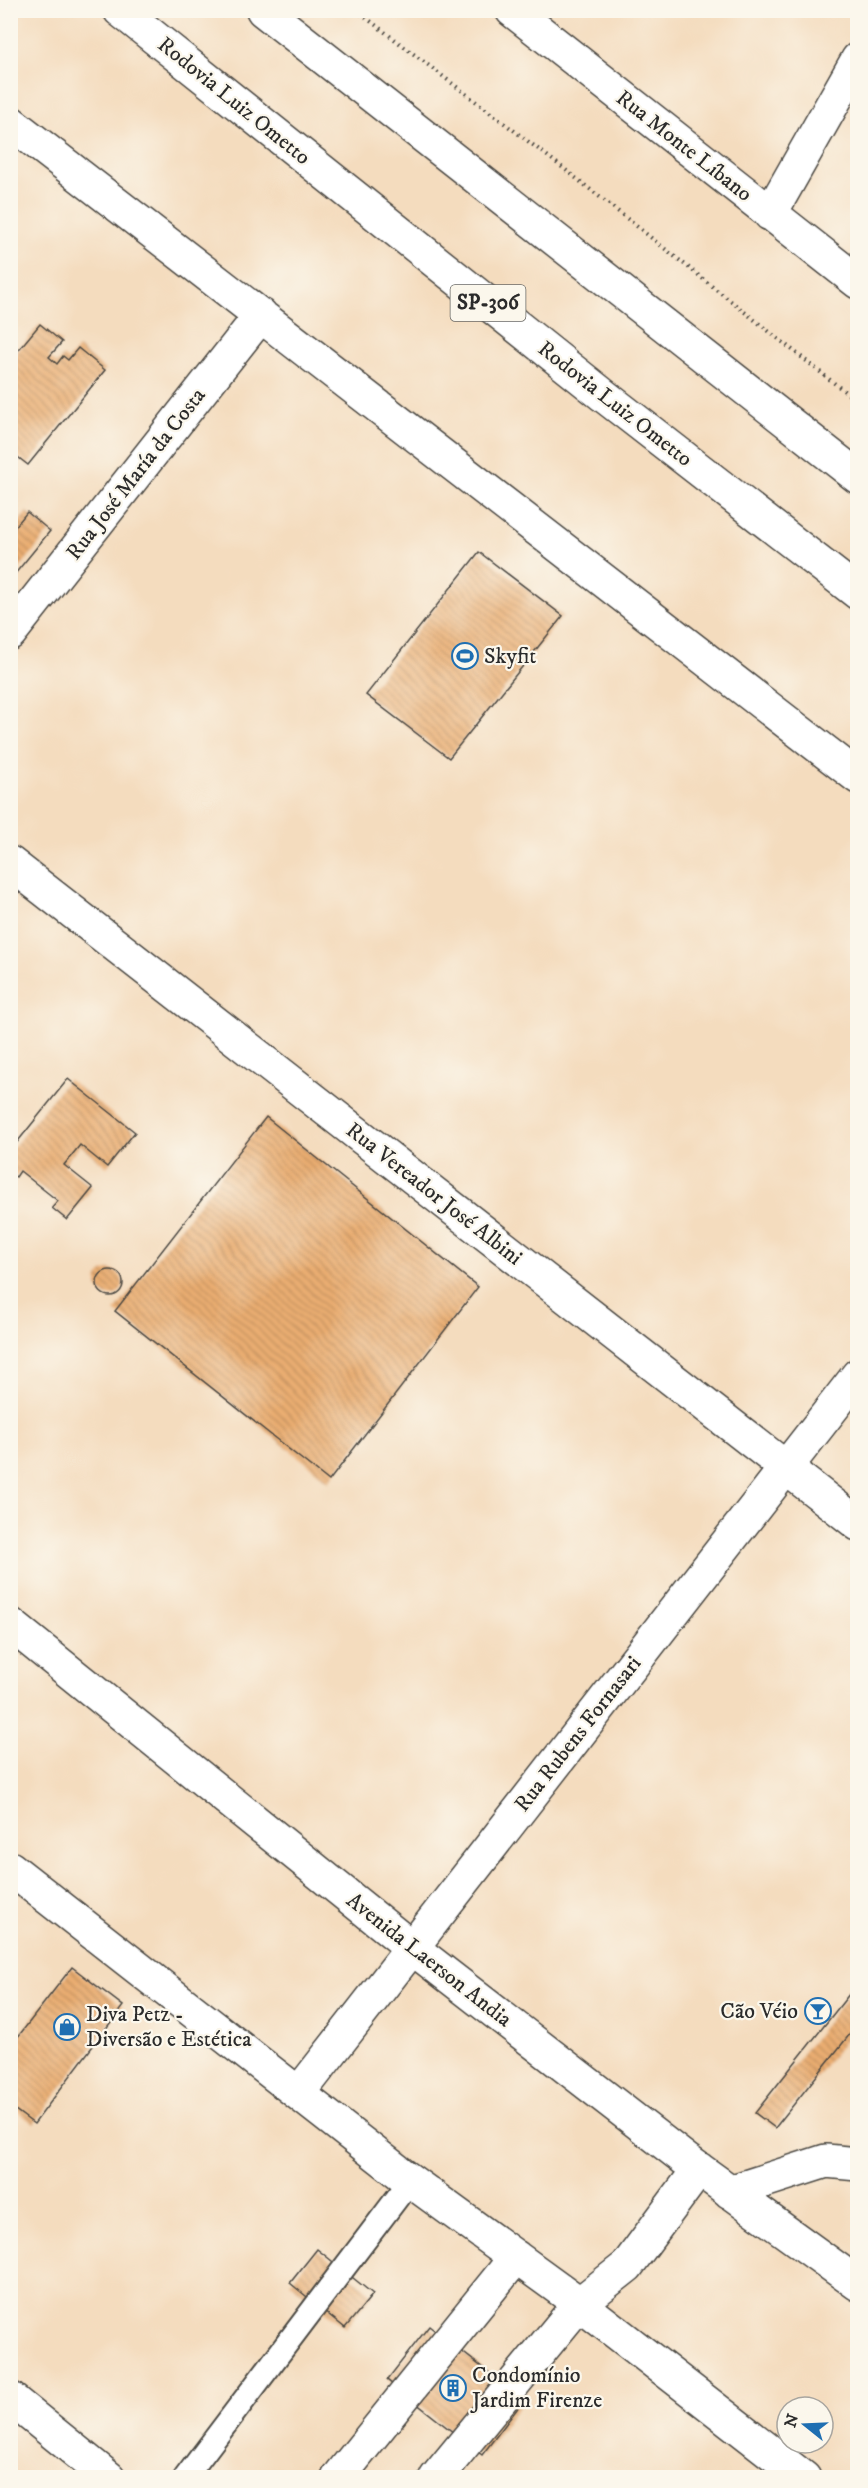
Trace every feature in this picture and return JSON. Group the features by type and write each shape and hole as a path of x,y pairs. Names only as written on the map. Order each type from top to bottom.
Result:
{"street":[{"name":"Rodovia Luiz Ometto","path":"120,10 603,395 858,593"},
{"path":"263,10 858,477"},
{"name":"Rua Monte Líbano","path":"512,10 858,282"},
{"path":"770,214 858,59"},
{"path":"10,122 858,777"},
{"name":"Rua José María da Costa","path":"10,633 261,315"},
{"name":"Rua Vereador José Albini","path":"10,863 858,1524"},
{"name":"Rua Rubens Fornasari","path":"299,2093 858,1375"},
{"name":"Avenida Laerson Andia","path":"10,1624 411,1947 699,2169 858,2284"},
{"path":"10,1868 411,2181 579,2304 804,2478"},
{"path":"730,2192 826,2161 858,2164"},
{"path":"436,2478 579,2304 627,2266 699,2169"},
{"path":"338,2478 516,2257"},
{"path":"10,2398 82,2465 109,2478"}],"lane":[{"path":"185,2478 411,2181"}],"path":[{"path":"356,10 576,178 858,402"}],"building":[{"path":"40,324 62,342 49,357 57,364 63,356 68,360 78,348 105,370 28,465 10,451 10,437 13,433 10,430 10,360"},
{"path":"27,512 50,531 10,580 10,533"},
{"name":"Skyfit","path":"479,552 563,616 449,758 366,695"},
{"path":"68,1079 135,1132 107,1167 80,1145 64,1165 93,1188 67,1220 52,1208 58,1201 20,1171 16,1177 10,1173 10,1151"},
{"path":"266,1117 478,1287 329,1481 115,1311"},
{"path":"110,1270 119,1274 123,1283 119,1292 110,1296 101,1292 97,1283 101,1274"},
{"name":"Diva Petz - Diversão e Estética","path":"72,1967 123,2006 34,2124 10,2106 10,2047"},
{"path":"858,1983 858,2024 775,2128 755,2113"},
{"path":"317,2249 373,2294 345,2328 290,2283"},
{"path":"429,2326 524,2400 482,2455 387,2380"}],"place":[{"name":"Skyfit","path":"465,656"},
{"name":"Cão Véio","path":"818,2011"},
{"name":"Diva Petz - Diversão e Estética","path":"67,2027"},
{"name":"Condomínio Jardim Firenze","path":"453,2388"}]}
